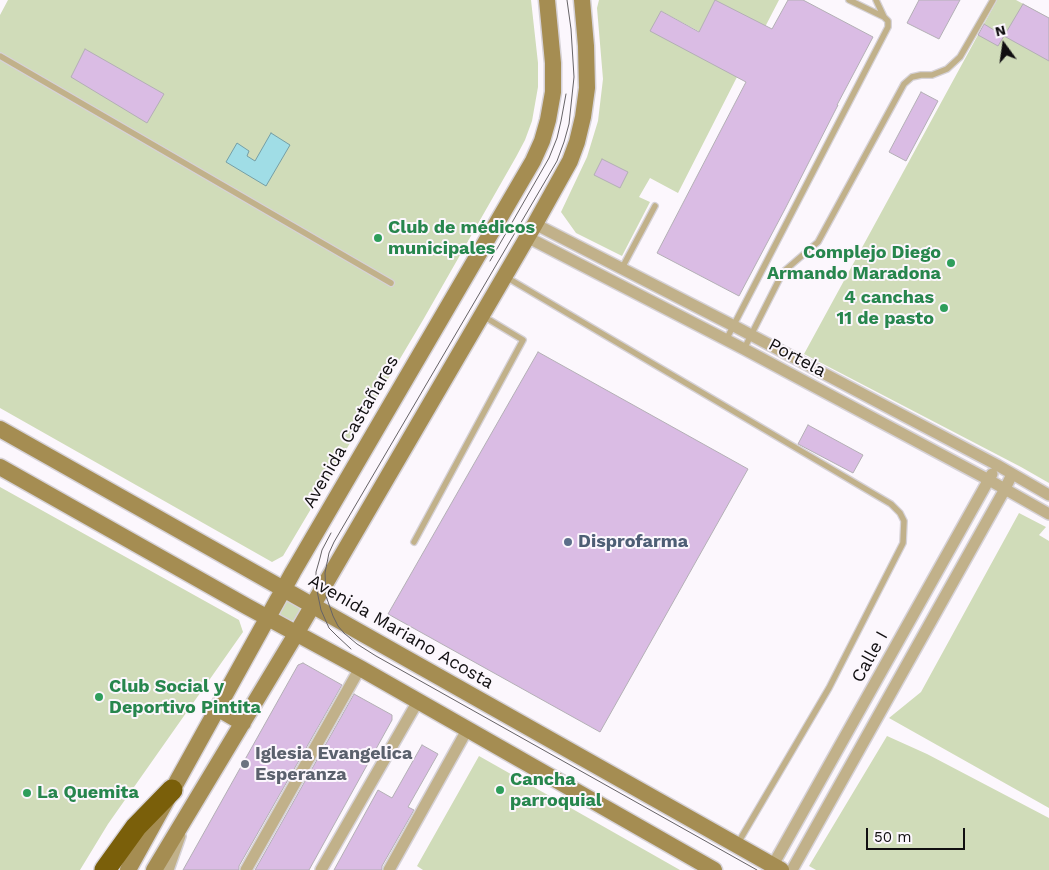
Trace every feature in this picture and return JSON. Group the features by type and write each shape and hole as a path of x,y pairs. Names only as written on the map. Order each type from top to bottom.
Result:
{"highway":[{"path":"105,870 136,827 172,790"}],"main road":[{"name":"Avenida Castañares","path":"128,870 267,618 533,161 544,134 553,92 553,63 547,0"},
{"path":"154,870 296,634 570,161 583,117 587,88 582,0"},
{"name":"Avenida Mariano Acosta","path":"0,429 777,868"},
{"path":"0,467 267,618 360,668 714,870"},
{"path":"217,708 243,723"}],"street":[{"name":"Portela","path":"531,230 622,268 997,465 1049,495"},
{"name":"Portela","path":"531,230 744,350 989,480 1049,514"},
{"name":"Calle I","path":"777,868 997,465"},
{"name":"Calle I","path":"792,870 1012,474"},
{"path":"246,870 360,668"},
{"path":"321,870 418,701"},
{"path":"389,870 467,730"},
{"path":"168,870 186,816"}],"lane":[{"path":"850,0 884,17"},
{"path":"726,340 888,26 888,21 876,0"},
{"path":"744,350 783,272 818,242 904,84 912,77 932,75 947,69 960,57 993,0"},
{"path":"0,56 391,283"},
{"path":"622,268 655,206"},
{"path":"504,276 891,504 900,513 904,521 903,543 829,688 737,845"},
{"path":"414,542 524,340 482,315"}],"green space":[{"path":"8,0 531,0 538,63 538,87 532,121 525,140 423,320 283,556 272,562 0,408 0,15"},
{"path":"599,0 779,0 765,27 700,32 661,11 737,77 678,193 650,178 639,197 650,202 622,256 576,233 561,212 587,157 598,121 603,79 597,8"},
{"name":"Complejo Diego Armando Maradona","path":"997,0 1016,0 1049,18 1049,483 804,354"},
{"name":"Club Social y Deportivo Pintita","path":"0,487 239,620 243,632 108,824 80,870 0,870"},
{"path":"1019,513 1046,527 1039,535 1049,541 1049,808 889,718 921,692"},
{"path":"290,601 297,604 300,611 297,618 290,621 283,618 280,611 283,604"},
{"path":"887,736 927,754 1049,818 1049,870 816,870 809,866"},
{"name":"Cancha parroquial","path":"479,756 680,870 423,870 417,866"}],"water":[{"path":"271,133 290,145 266,186 226,162 237,143 249,151 247,156 255,161"}],"building":[{"path":"715,0 772,29 788,0 803,0 873,37 739,296 657,253 746,82 650,31 661,11 699,32"},
{"path":"919,0 960,0 939,39 907,23"},
{"path":"1023,4 1049,18 1049,61 1004,36"},
{"path":"984,24 1004,36 998,46 978,35"},
{"path":"85,49 164,94 147,123 71,77"},
{"path":"921,92 938,101 906,161 889,152"},
{"path":"602,159 628,172 620,188 594,175"},
{"name":"Disprofarma","path":"538,352 748,469 600,732 388,614"},
{"path":"808,425 863,455 853,473 798,444"},
{"path":"303,663 342,685 239,866 239,870 183,870 298,665"},
{"path":"354,694 392,715 392,720 309,870 255,870"},
{"path":"422,745 438,754 408,807 414,810 382,866 382,870 334,870 378,790 392,798"}],"tram line":[{"path":"567,0 574,77 569,124 557,161 334,542 329,553 325,573 326,596 338,626 357,644 757,870"},
{"path":"490,261 549,158 557,138 566,94"},
{"path":"331,533 322,550 316,572 316,586 321,610 329,628 351,649"}],"place":[{"name":"Club de médicos municipales","path":"378,238"},
{"name":"Complejo Diego Armando Maradona","path":"951,263"},
{"name":"4 canchas 11 de pasto","path":"944,308"},
{"name":"Disprofarma","path":"568,542"},
{"name":"Club Social y Deportivo Pintita","path":"99,697"},
{"name":"Iglesia Evangelica Esperanza","path":"245,764"},
{"name":"Cancha parroquial","path":"500,790"},
{"name":"La Quemita","path":"27,793"}]}
